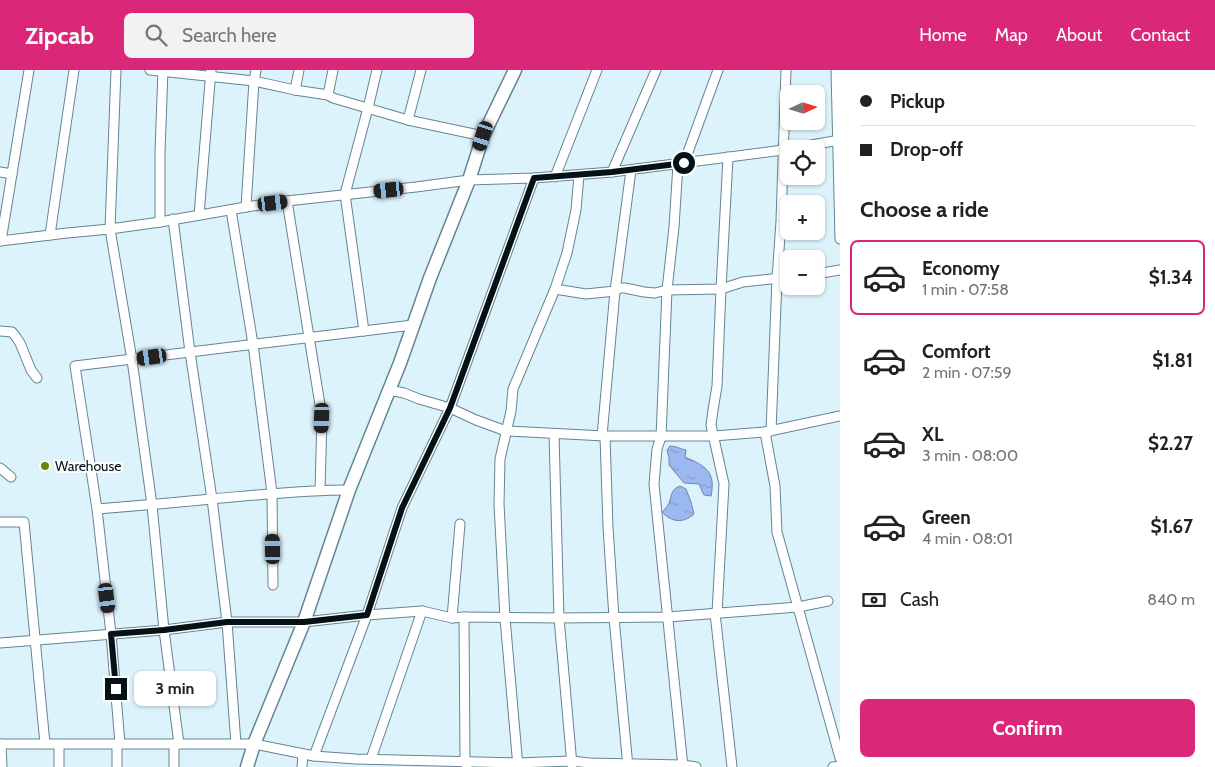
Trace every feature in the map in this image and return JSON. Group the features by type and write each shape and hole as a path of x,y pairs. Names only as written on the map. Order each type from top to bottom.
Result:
{"main road":[{"path":"247,767 254,744 304,622 349,490 469,180 483,136 515,70"}],"street":[{"path":"29,70 0,241 110,229 286,201 345,194 469,180 555,177 612,172 780,150"},
{"path":"50,235 74,70"},
{"path":"116,70 110,229 132,360 152,505 176,744 174,767"},
{"path":"150,70 211,73 328,95 408,120 483,136"},
{"path":"246,207 256,70"},
{"path":"295,90 299,70"},
{"path":"328,95 333,70"},
{"path":"364,331 345,194 377,70"},
{"path":"408,120 421,70"},
{"path":"555,177 597,70"},
{"path":"612,172 656,70"},
{"path":"683,766 654,484 657,449 661,436 667,290 681,163 718,70"},
{"path":"783,140 786,70"},
{"path":"836,70 840,239"},
{"path":"160,222 163,71"},
{"path":"199,215 211,73"},
{"path":"825,143 839,141"},
{"path":"728,157 717,386 711,424 724,484 716,613 732,767"},
{"path":"628,765 614,618 604,436 615,291 631,170"},
{"path":"0,172 12,174"},
{"path":"517,765 505,618 499,504 500,459 511,411 513,389 555,289 569,244 576,210 579,175"},
{"path":"314,756 367,615 402,508 450,408 534,178"},
{"path":"782,185 768,431 775,486 777,532 840,758"},
{"path":"286,201 322,418 320,490"},
{"path":"230,210 252,344 272,493 273,585"},
{"path":"173,219 227,622 236,744"},
{"path":"825,272 840,270"},
{"path":"555,289 586,294 615,291 620,288 655,293 667,290 721,288 743,282 780,279"},
{"path":"117,767 119,744 111,634 96,509 75,366 413,325"},
{"path":"0,330 12,332 16,337 31,370 37,378"},
{"path":"389,390 450,408 506,431 554,434 714,436 768,431 840,416"},
{"path":"554,434 559,618 572,764"},
{"path":"0,468 11,477"},
{"path":"96,509 272,493 349,490"},
{"path":"0,522 24,522 45,744"},
{"path":"452,618 460,524"},
{"path":"0,643 164,630 227,622 304,622 367,615 422,612 452,618 668,617 798,607 828,600"},
{"path":"371,759 422,612"},
{"path":"464,617 466,764"},
{"path":"2,767 0,744 254,744 355,763 371,759 466,764 696,767"},
{"path":"59,744 59,767"},
{"path":"302,767 303,754"},
{"path":"833,767 840,766"}],"water":[{"path":"670,446 686,450 685,457 708,471 712,481 711,496 704,495 699,484 684,483 669,465 667,450"},
{"path":"680,486 686,489 694,514 686,519 677,521 669,518 662,512 670,502 674,490"}],"place":[{"name":"Warehouse","path":"45,466"}],"route":[{"path":"116,689 111,634 227,622 304,622 367,615 402,508 450,408 534,178 612,172 684,163"}]}
